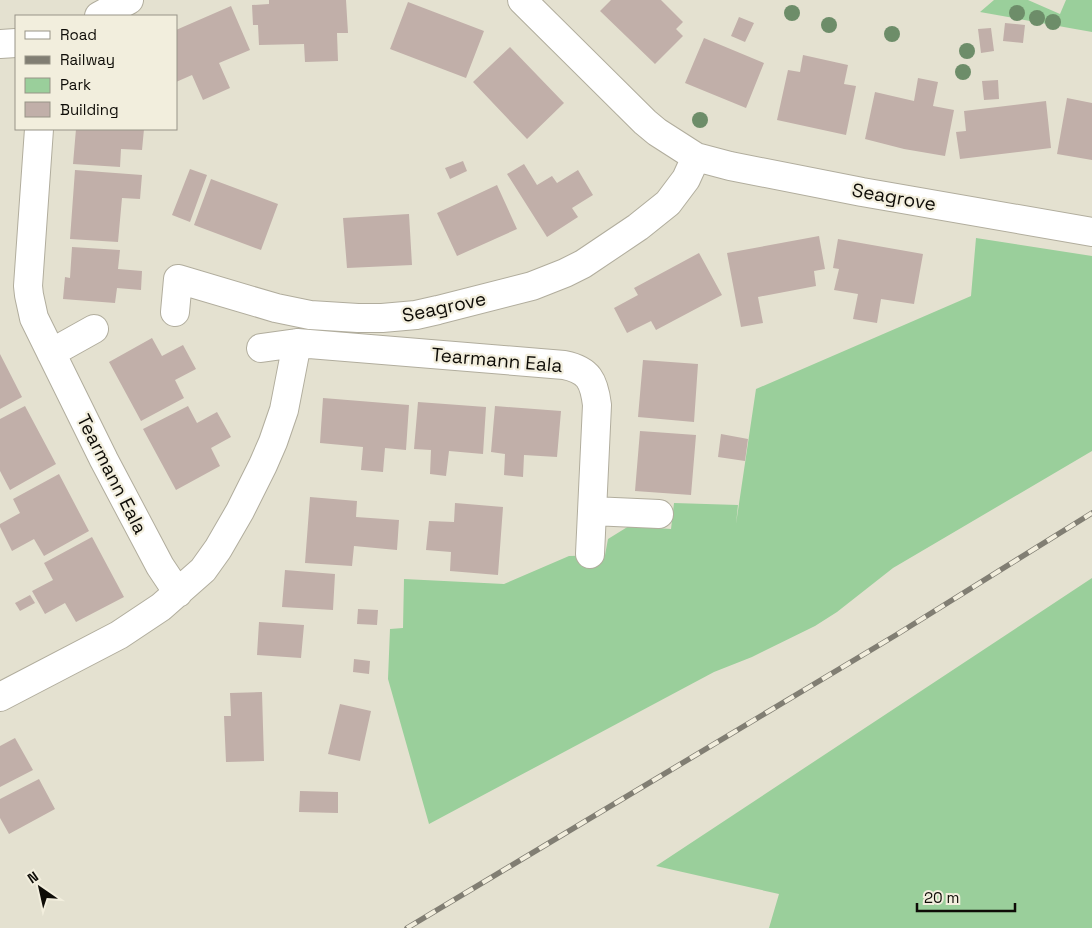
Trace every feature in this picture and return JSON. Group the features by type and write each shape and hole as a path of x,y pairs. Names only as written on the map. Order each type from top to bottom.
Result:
{"street":[{"path":"101,15 129,0"},
{"name":"Seagrove","path":"522,0 645,122 657,132 696,156 730,166 862,192 1092,232"},
{"path":"0,44 15,43"},
{"name":"Tearmann Eala","path":"39,130 33,202 29,295 37,326 104,460 160,566 178,593"},
{"name":"Seagrove","path":"174,312 178,279 276,308 310,315 358,318 416,315 532,286 574,268 638,227 668,203 678,191 686,179 696,156"},
{"path":"51,353 94,329"},
{"path":"0,697 119,634 161,607 212,559 264,465 284,410 297,344"},
{"name":"Tearmann Eala","path":"261,348 297,344 564,365 580,370 591,379 597,405 590,554"},
{"path":"592,511 659,514"}],"green space":[{"path":"994,0 1028,0 1060,14 1066,0 1092,0 1092,32 980,12"},
{"path":"976,238 1092,256 1092,451 893,568 837,612 815,626 752,657 714,672 429,824 388,679 390,629 403,628 404,579 504,584 569,556 605,555 608,539 629,526 671,529 674,503 738,505 736,524 756,389 971,296"},
{"path":"1092,578 1092,928 769,928 779,894 656,866"}],"building":[{"path":"269,0 346,0 348,33 337,33 338,61 305,62 304,44 259,45 258,25 253,25 252,5 269,4"},
{"path":"611,0 661,0 683,22 676,29 683,36 655,64 600,11"},
{"path":"408,2 484,31 466,78 390,49"},
{"path":"231,6 250,50 219,63 230,88 203,100 192,75 178,81 178,29"},
{"path":"739,17 754,23 745,42 731,36"},
{"path":"1005,23 1025,25 1023,43 1003,41"},
{"path":"991,28 994,51 981,53 978,29"},
{"path":"704,38 764,63 746,108 685,83"},
{"path":"510,47 564,103 527,139 473,82"},
{"path":"803,55 848,65 844,84 856,86 846,135 777,120 788,70 800,72"},
{"path":"918,78 938,82 933,106 954,110 945,156 904,149 865,139 875,92 914,101"},
{"path":"998,80 999,99 984,100 982,81"},
{"path":"1067,98 1092,103 1092,160 1057,154"},
{"path":"1046,101 1051,148 960,159 956,132 966,131 964,111"},
{"path":"76,130 144,130 142,150 121,149 120,167 73,164"},
{"path":"463,161 467,171 450,179 445,168"},
{"path":"524,164 537,185 552,176 557,183 578,170 593,195 572,208 578,217 547,237 507,174"},
{"path":"190,169 207,175 190,222 172,215"},
{"path":"75,170 142,175 140,199 122,198 118,242 70,239"},
{"path":"211,179 278,204 261,250 194,225"},
{"path":"497,185 517,229 457,256 437,213"},
{"path":"409,214 412,265 347,268 343,218"},
{"path":"819,236 825,269 814,271 816,286 758,297 763,323 741,327 727,253"},
{"path":"838,239 923,254 914,304 881,299 877,323 853,319 858,294 834,290 839,269 833,268"},
{"path":"72,247 120,250 118,269 142,271 141,290 117,288 115,303 63,299 65,277 70,278"},
{"path":"699,253 722,295 656,330 651,321 627,333 614,308 638,295 634,288"},
{"path":"152,338 162,356 183,345 196,369 175,380 184,398 141,421 109,362"},
{"path":"0,354 22,397 0,409"},
{"path":"643,360 698,364 694,422 638,417"},
{"path":"323,398 409,405 406,450 385,448 383,472 361,470 363,447 320,443"},
{"path":"418,402 486,407 483,454 449,451 446,476 430,474 431,450 414,449"},
{"path":"25,406 56,464 10,490 0,471 0,419"},
{"path":"188,406 197,423 217,412 231,437 211,448 220,466 176,490 143,429"},
{"path":"495,406 561,411 557,457 524,455 523,477 504,475 505,454 491,452"},
{"path":"640,431 696,435 691,495 635,491"},
{"path":"721,434 748,439 745,461 718,457"},
{"path":"59,474 89,531 44,556 34,539 12,551 0,524 20,513 13,499"},
{"path":"310,497 357,501 356,517 399,520 397,550 354,546 352,566 305,563"},
{"path":"455,503 503,507 498,575 450,571 451,552 426,550 429,521 454,522"},
{"path":"92,537 124,597 76,622 65,603 45,614 32,591 53,580 44,563"},
{"path":"285,570 335,574 333,610 282,607"},
{"path":"30,595 35,603 20,611 15,603"},
{"path":"358,609 378,610 377,625 357,624"},
{"path":"259,622 304,625 301,658 257,655"},
{"path":"354,659 370,661 369,674 353,672"},
{"path":"262,692 264,761 226,762 224,716 231,716 230,693"},
{"path":"340,704 371,711 360,761 328,754"},
{"path":"15,738 33,770 0,787 0,746"},
{"path":"39,779 55,809 9,834 0,818 0,799"},
{"path":"300,791 338,792 338,813 299,812"}],"railway":[{"path":"407,928 896,635 1092,513"}]}
